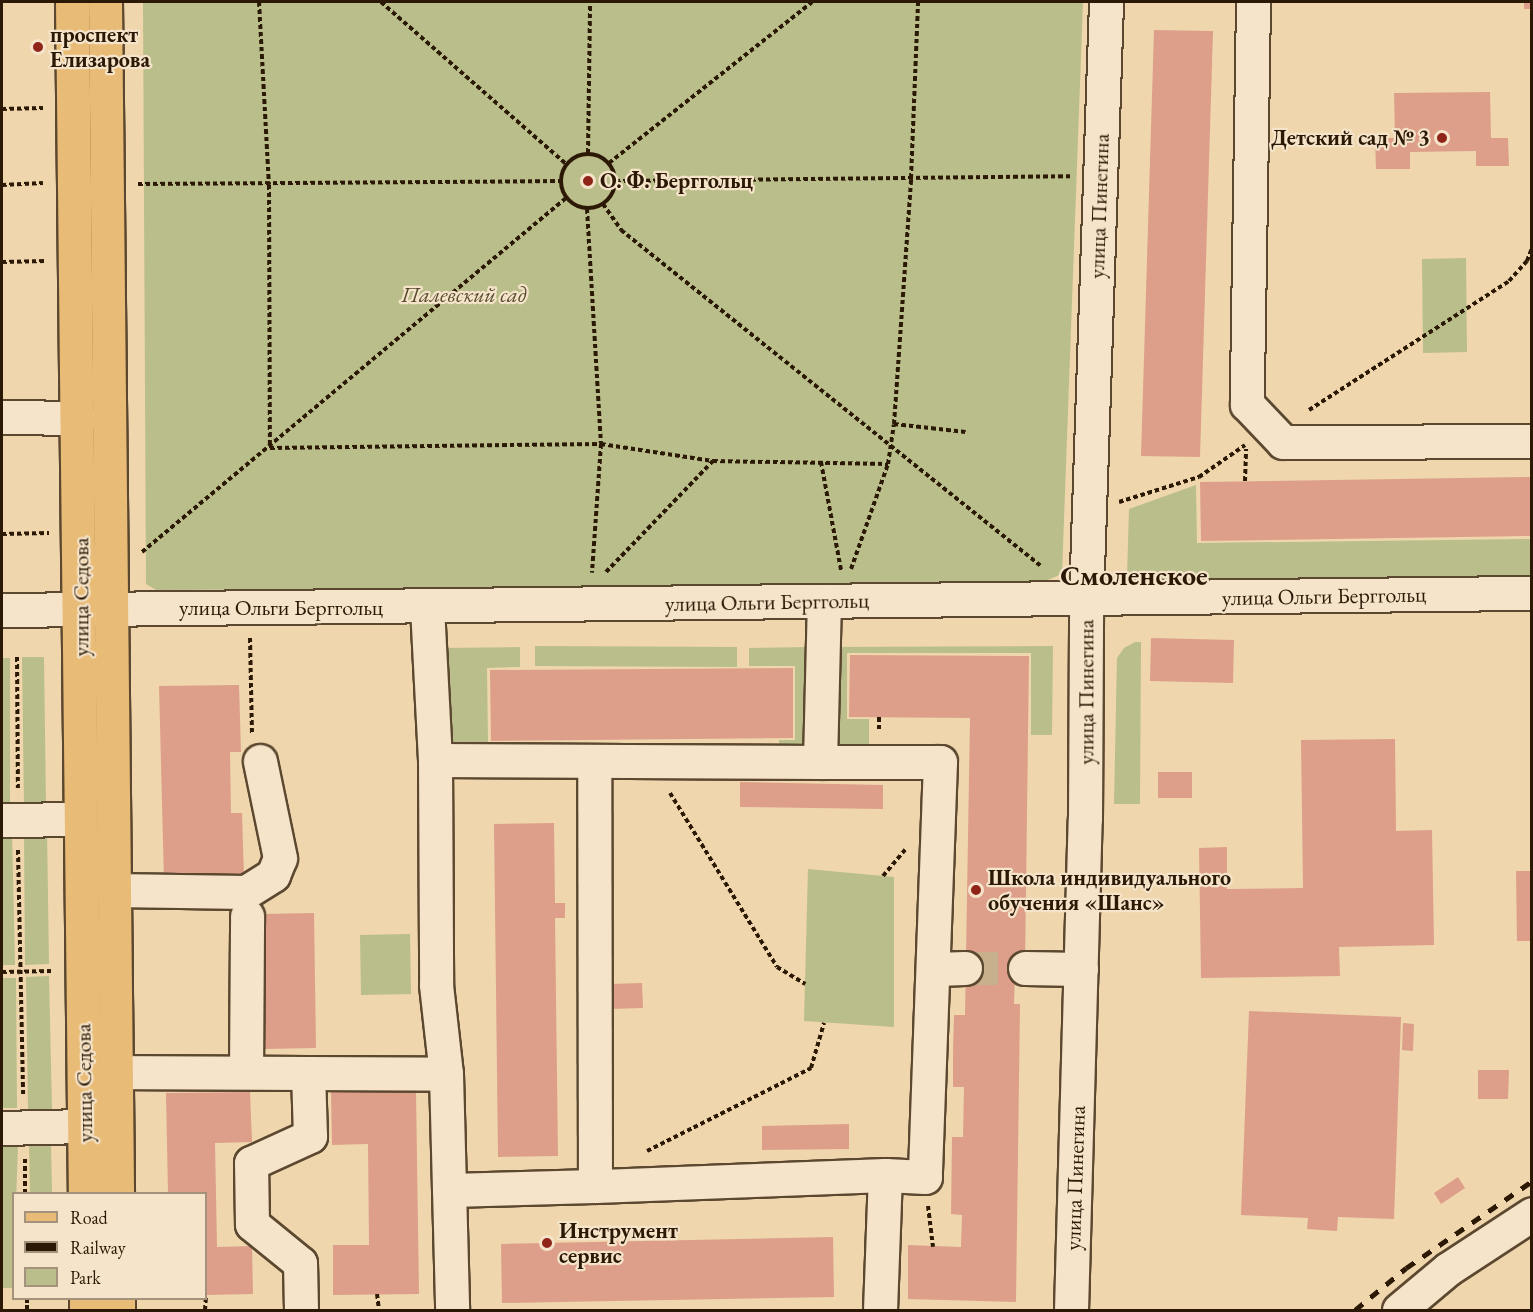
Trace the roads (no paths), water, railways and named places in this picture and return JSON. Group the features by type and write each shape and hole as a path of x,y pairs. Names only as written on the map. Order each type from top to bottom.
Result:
{"main road":[{"name":"улица Седова","path":"72,2 80,418 113,890 117,1192"},
{"name":"улица Седова","path":"85,1192 80,819 95,610 105,2"}],"street":[{"name":"улица Пинегина","path":"1071,1311 1081,969 1086,599 1106,2"},
{"path":"1253,2 1247,404 1255,433 1282,442 1532,441"},
{"path":"2,417 80,418"},
{"name":"улица Ольги Берггольц","path":"2,610 1532,593"},
{"path":"820,762 824,602"},
{"path":"426,607 435,760 436,985 446,1074 452,1311"},
{"path":"113,890 246,892 273,875 280,858 256,750"},
{"path":"435,760 940,762 950,969 925,1177 885,1175 449,1190"},
{"path":"594,761 595,1186"},
{"path":"10,820 80,819"},
{"path":"246,1072 247,916"},
{"path":"1025,968 1081,969"},
{"path":"116,1072 446,1074"},
{"path":"301,1311 300,1263 252,1224 251,1163 309,1136 308,1074"},
{"path":"13,1127 84,1126"},
{"path":"880,1311 885,1175"},
{"path":"1399,1311 1448,1269 1532,1214"}],"tunnel":[{"path":"965,968 1025,968"}],"railway":[{"path":"1355,1310 1406,1268 1532,1181"}],"place":[{"name":"проспект Елизарова","path":"38,47"},
{"name":"Детский сад № 3","path":"1442,138"},
{"name":"О. Ф. Берггольц","path":"588,181"},
{"name":"Школа индивидуального обучения «Шанс»","path":"976,890"},
{"name":"Инструмент сервис","path":"547,1243"}],"district":[{"name":"Смоленское","path":"1134,575"}],"park label":[{"name":"Палевский сад","path":"464,295"}]}
